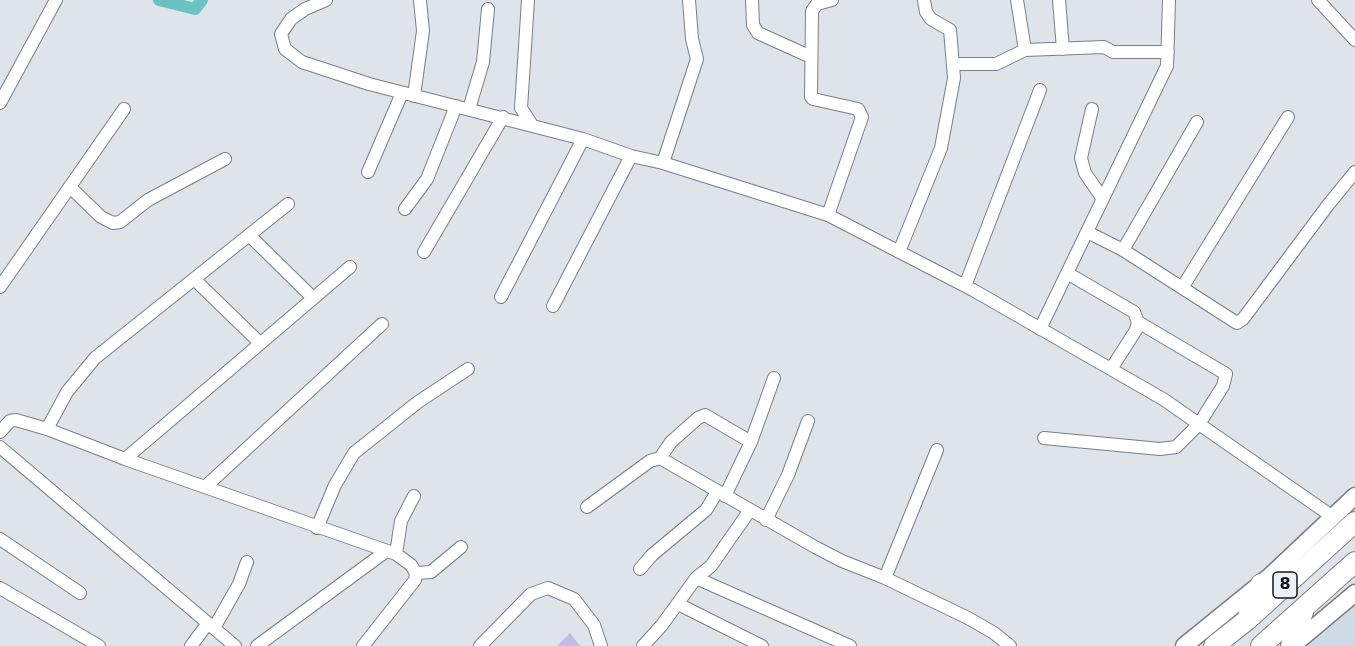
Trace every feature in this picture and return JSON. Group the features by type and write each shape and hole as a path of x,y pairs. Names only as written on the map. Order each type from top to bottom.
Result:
{"highway":[{"name":"8","path":"1214,646 1247,620 1355,522"},
{"name":"8","path":"1261,646 1355,561"},
{"path":"1247,620 1262,584"},
{"path":"1292,646 1304,608"}],"main road":[{"path":"1184,646 1262,584 1355,496"},
{"path":"1292,646 1355,593"}],"street":[{"path":"0,103 56,0"},
{"path":"326,0 305,9 291,19 281,34 285,49 302,62 408,94 583,139 631,156 663,163 828,215 965,286 1163,399 1333,517"},
{"path":"368,172 408,94 423,31 420,0"},
{"path":"528,0 521,108 532,125"},
{"path":"663,163 697,59 692,39 689,0"},
{"path":"752,0 753,25 758,33 811,57"},
{"path":"828,215 862,117 858,109 813,99 810,94 812,11 817,4 832,0"},
{"path":"899,252 941,148 954,78 950,30 931,20 926,12 924,0"},
{"path":"1017,0 1024,50"},
{"path":"1059,0 1063,49"},
{"path":"1040,329 1167,66 1169,0"},
{"path":"1318,0 1355,40"},
{"path":"468,109 483,62 489,9"},
{"path":"953,64 996,64 1024,50 1104,47 1113,51 1168,52"},
{"path":"965,286 1040,90"},
{"path":"405,209 427,179 456,106"},
{"path":"1092,109 1081,158 1085,173 1103,199"},
{"path":"0,287 124,110"},
{"path":"424,252 503,117"},
{"path":"1182,288 1288,117"},
{"path":"1123,250 1197,122"},
{"path":"501,297 583,139"},
{"path":"553,306 631,156"},
{"path":"70,187 101,217 112,223 120,222 148,200 225,159"},
{"path":"1087,232 1123,250 1237,323 1250,310 1355,172"},
{"path":"47,429 67,392 95,358 288,204"},
{"path":"249,235 313,298"},
{"path":"125,459 350,267"},
{"path":"1067,273 1134,312 1138,322 1136,330 1111,369"},
{"path":"194,279 261,343"},
{"path":"1044,438 1168,448 1176,447 1199,424 1223,386 1226,374 1138,322"},
{"path":"205,487 382,324"},
{"path":"317,528 335,485 354,453 418,402 468,369"},
{"path":"640,569 652,555 706,510 721,494 751,442 774,378"},
{"path":"587,507 650,461 660,458 671,442 698,418 705,415 751,442"},
{"path":"0,432 10,421 16,420 47,429 390,553 411,565 416,573 415,580 363,646"},
{"path":"766,520 788,475 808,421"},
{"path":"0,447 235,646"},
{"path":"885,578 937,450"},
{"path":"660,458 828,555 885,578 981,625 1010,646"},
{"path":"256,646 390,553 401,521 414,496"},
{"path":"643,646 696,578 711,566 750,510"},
{"path":"0,539 80,593"},
{"path":"416,573 431,572 461,547"},
{"path":"191,646 211,626 239,584 247,562"},
{"path":"696,578 850,646"},
{"path":"0,588 99,646"},
{"path":"480,646 531,594 548,588 574,599 594,625 601,646"},
{"path":"678,604 762,646"}],"shaded area":[{"path":"1355,592 1355,646 1298,646"},
{"path":"570,633 580,646 557,646"}],"waterway":[{"path":"159,0 195,9 202,0"}]}
